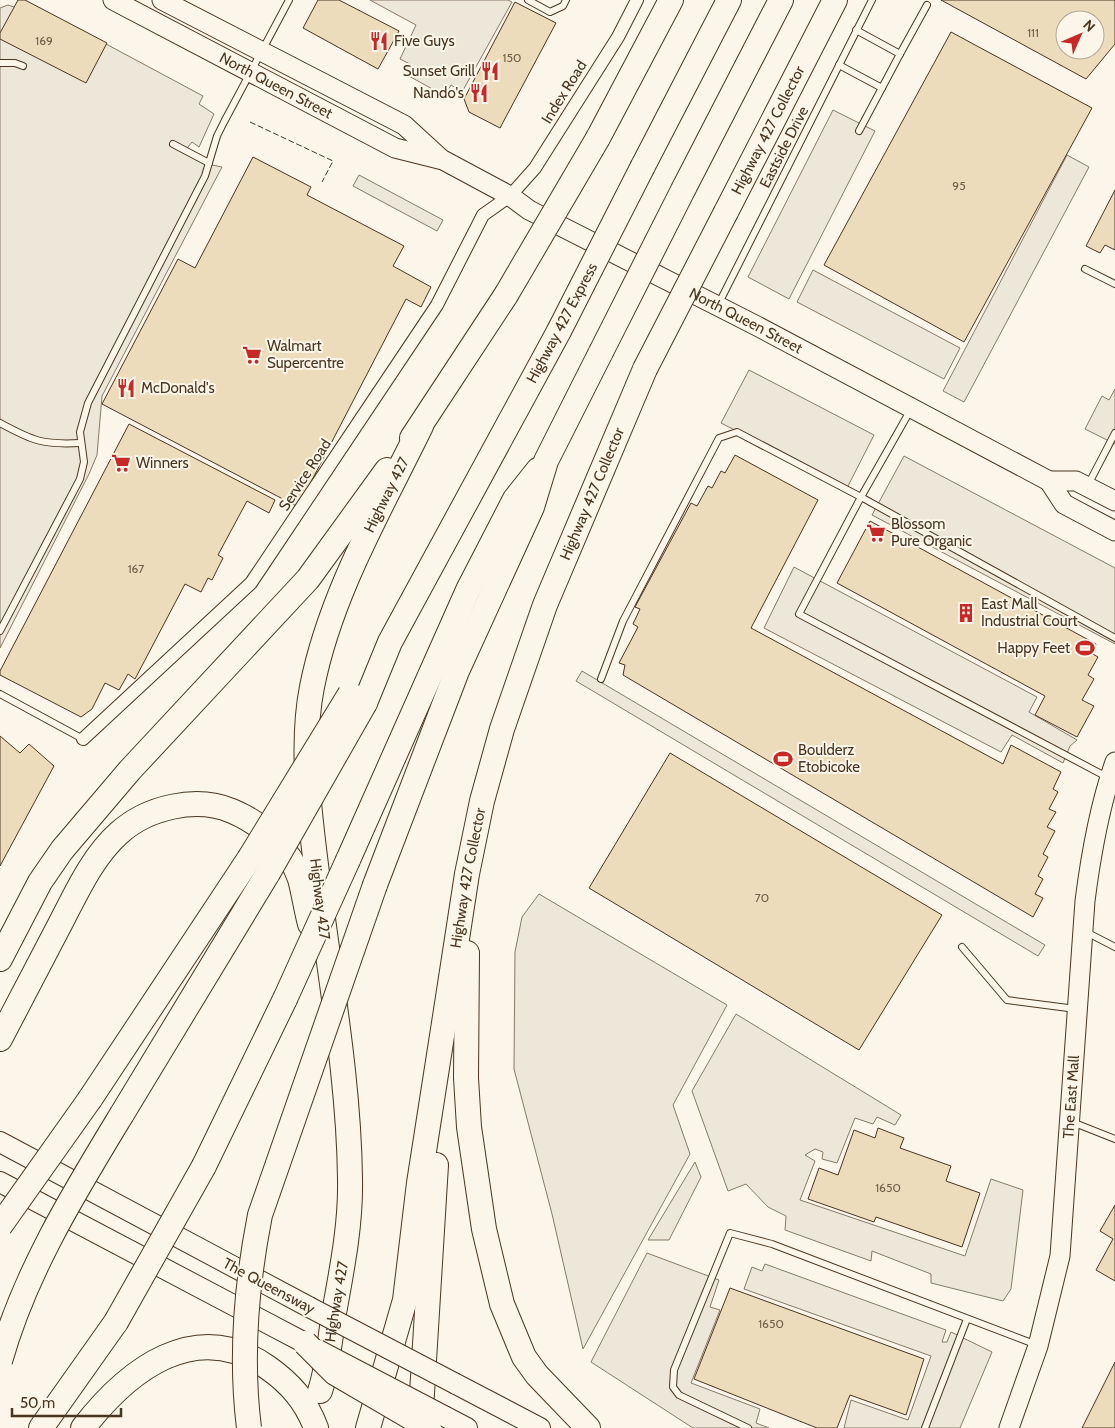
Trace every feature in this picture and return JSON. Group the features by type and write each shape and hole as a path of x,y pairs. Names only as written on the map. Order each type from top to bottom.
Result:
{"highway":[{"path":"0,959 40,882 62,850 130,770 308,579 421,426 506,295 598,138 671,0"},
{"name":"Highway 427 Express","path":"358,699 559,331 729,0"},
{"path":"248,1428 243,1359 245,1321 260,1215 375,885 457,671 532,507 546,461 781,0"},
{"name":"Highway 427 Collector","path":"444,1023 467,874 482,800 502,729 544,606 645,369 835,0"},
{"name":"Highway 427","path":"320,1391 348,1224 350,1180 341,1066 310,824 308,733 312,688 332,616 360,549 421,426"},
{"path":"42,1428 116,1322 204,1166 285,999 468,590 515,499 546,461"},
{"path":"0,1226 90,1099 249,858 358,699"},
{"path":"0,1362 19,1304 37,1263 72,1198 268,873 358,699"},
{"path":"0,1039 79,889 96,861 118,834 128,826 158,810 173,806 208,806 227,809 240,814 263,830 279,845 300,878 341,1066"},
{"path":"467,874 466,1078 469,1127 484,1229 502,1304 524,1357 550,1391 588,1428"},
{"path":"368,1428 404,1300 419,1183 444,1023"},
{"path":"420,1428 444,1023"},
{"path":"305,1343 335,1373 438,1423"},
{"path":"83,1428 110,1397 147,1366 177,1351 205,1347 239,1353 259,1362 281,1377 299,1394 316,1428"}],"main road":[{"name":"North Queen Street","path":"113,0 394,148 443,160"},
{"name":"North Queen Street","path":"162,0 404,125 443,160 510,196 529,210 912,407 1049,481 1076,481 1115,500"},
{"name":"North Queen Street","path":"1049,481 1064,504 1115,531"},
{"name":"The East Mall","path":"1009,1428 1038,1346 1060,1256 1083,930 1091,852 1113,774"},
{"name":"The Queensway","path":"0,1142 309,1308 540,1428"},
{"path":"0,1182 305,1343"},
{"path":"438,1423 467,1428"}],"street":[{"name":"Index Road","path":"510,196 535,168 618,37 637,0"},
{"name":"Service Road","path":"83,739 251,583 437,305 460,256 483,215 510,196"}],"lane":[{"path":"0,631 80,479 84,462 80,432 88,403 205,176 217,136 260,51 289,0"},
{"path":"528,0 550,12 563,6 566,0"},
{"name":"Eastside Drive","path":"718,306 872,0"},
{"path":"859,131 927,5"},
{"path":"856,30 900,54"},
{"path":"0,63 15,63 23,66"},
{"path":"839,65 882,88"},
{"path":"173,144 209,163"},
{"path":"1085,269 1115,284"},
{"path":"912,407 861,497 800,614 1113,774"},
{"path":"0,423 34,441 54,444 80,443"},
{"path":"600,679 623,621 719,438 737,432 861,497 1115,638"},
{"path":"1088,487 1115,433"},
{"path":"0,694 83,739"},
{"path":"1083,930 1115,947"},
{"path":"962,947 1007,1000 1077,1009"},
{"path":"1070,1120 1115,1139"},
{"path":"748,1428 679,1395 673,1388 674,1370 730,1233 772,1244 1038,1346"},
{"path":"925,1428 967,1319"}],"shaded area":[{"path":"24,0 203,96 199,104 214,114 199,147 192,142 184,152 207,164 222,167 102,396 97,455 0,648 0,8 8,5 14,7"},
{"path":"370,0 508,0 512,2 462,92 451,85 445,96 407,75 412,65 400,59 416,25"},
{"path":"833,110 875,131 789,299 748,277"},
{"path":"1067,155 1089,167 964,402 943,391"},
{"path":"359,175 443,220 437,231 353,186"},
{"path":"813,270 960,348 944,379 797,302"},
{"path":"749,370 874,435 847,488 721,423"},
{"path":"1115,389 1115,444 1085,429 1102,396 1109,400"},
{"path":"904,456 1115,568 1115,644 872,515"},
{"path":"794,567 1037,697 1029,712 1077,740 1070,746 1063,763 1012,735 1001,752 764,628"},
{"path":"582,671 1045,945 1038,956 576,681"},
{"path":"539,894 727,1005 673,1105 690,1154 583,1349 552,1214 514,1069 515,952 522,917"},
{"path":"736,1014 901,1115 895,1125 877,1117 873,1124 855,1118 837,1163 822,1159 823,1152 815,1149 805,1155 815,1161 800,1200 965,1256 991,1179 1023,1190 1011,1289 1003,1301 931,1283 931,1274 872,1251 871,1261 785,1230 786,1216 768,1207 746,1184 728,1191 692,1091"},
{"path":"695,1162 701,1177 669,1240 648,1240"},
{"path":"647,1253 719,1280 710,1307 720,1310 691,1383 760,1409 756,1423 769,1428 693,1428 591,1362"},
{"path":"765,1264 946,1330 942,1342 947,1342 951,1332 992,1352 960,1428 844,1428 851,1400 908,1420 931,1356 744,1289 752,1267 762,1271"}],"building":[{"path":"18,0 25,0 107,43 86,83 0,39 0,33"},
{"path":"318,0 339,0 399,31 378,69 303,28"},
{"path":"941,0 1115,0 1115,44 1105,56 1105,10 1055,10 1055,60 1102,60 1086,79"},
{"path":"515,2 556,23 500,128 469,112 464,99"},
{"path":"951,32 1092,108 964,342 824,265"},
{"name":"Walmart Supercentre","path":"253,157 311,187 307,195 404,246 393,266 431,287 421,307 406,299 298,507 102,404 178,259 195,268"},
{"path":"1115,190 1115,250 1105,245 1100,253 1086,246"},
{"path":"129,424 275,500 269,513 247,501 218,555 223,558 212,580 208,578 201,592 185,584 135,679 128,674 119,690 105,683 92,709 81,717 0,675 0,671"},
{"path":"735,455 818,500 751,628 1003,764 1011,745 1061,772 1053,789 1058,792 1049,809 1056,812 1047,827 1055,831 1043,854 1048,857 1038,876 1043,879 1035,894 1043,898 1033,917 623,675 625,665 619,663 638,627 633,624 640,609 635,607 691,503 697,506 708,486 712,488 721,471 725,473"},
{"name":"East Mall Industrial Court","path":"870,521 1096,644 1091,653 1098,657 1088,675 1094,679 1082,700 1094,706 1077,737 1035,715 1045,696 837,583"},
{"path":"0,736 20,753 29,744 54,766 0,866"},
{"path":"670,753 942,915 859,1050 589,888"},
{"path":"878,1128 904,1138 900,1148 951,1166 946,1181 980,1193 962,1247 876,1217 874,1222 808,1199 819,1168 838,1175 854,1130 875,1138"},
{"path":"1115,1205 1115,1281 1096,1270 1113,1239 1100,1231"},
{"path":"730,1288 924,1359 906,1415 850,1395 837,1428 817,1428 694,1379"},
{"path":"1115,1362 1115,1428 1082,1428"}],"fence":[{"path":"250,122 333,161 322,182"}],"place":[{"name":"Five Guys","path":"379,41"},
{"name":"Sunset Grill","path":"490,71"},
{"name":"Nando's","path":"479,93"},
{"name":"Walmart Supercentre","path":"252,355"},
{"name":"McDonald's","path":"126,388"},
{"name":"Winners","path":"121,463"},
{"name":"Blossom Pure Organic","path":"876,533"},
{"name":"East Mall Industrial Court","path":"966,613"},
{"name":"Happy Feet","path":"1085,648"},
{"name":"Boulderz Etobicoke","path":"783,759"}]}
